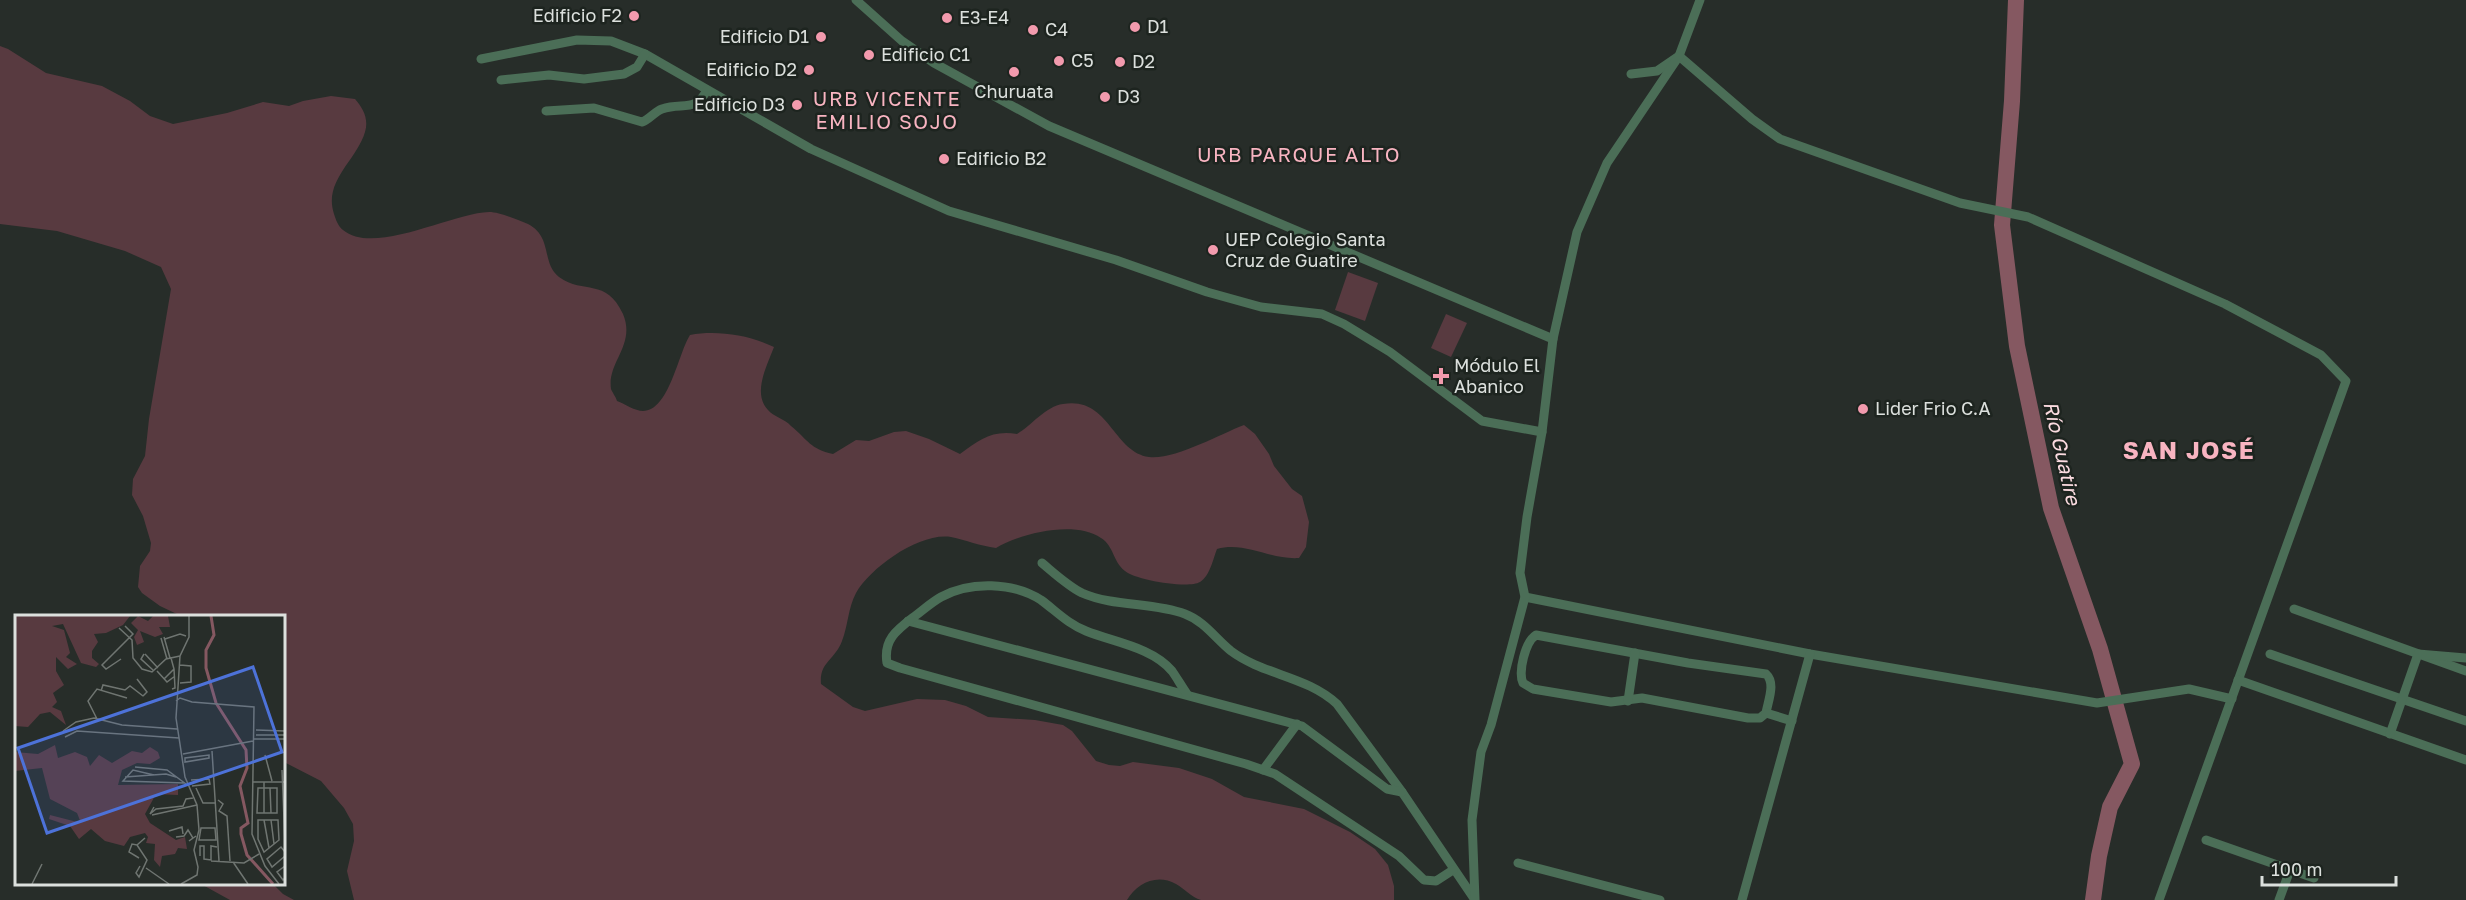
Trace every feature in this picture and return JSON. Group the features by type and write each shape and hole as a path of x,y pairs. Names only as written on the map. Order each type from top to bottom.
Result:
{"street":[{"path":"856,0 902,41 934,63 1049,126 1553,339"},
{"path":"1475,900 1472,820 1481,752 1493,717 1525,597 1520,573 1542,432 1553,339 1577,232 1598,179 1607,163 1679,56 1700,0"},
{"path":"481,59 577,40 611,41 645,54 811,149 949,211 1116,260 1207,292 1261,307 1322,314 1344,324 1390,352 1482,421 1542,432"},
{"path":"501,80 549,75 584,80 624,74 637,67 645,54"},
{"path":"1631,74 1657,71 1679,56"},
{"path":"1679,56 1779,139 1960,203 2018,214 2225,304 2321,355 2346,381 2159,900"},
{"path":"546,111 594,108 642,122 665,108 694,105 700,102 707,90"},
{"path":"1041,563 1081,592 1095,597 1168,608 1189,615 1232,651 1250,662 1325,693 1337,704 1402,792 1475,900"},
{"path":"1186,694 1171,670 1155,658 1135,648 1070,624 1042,601 1024,590 1008,587 976,586 942,596 890,637 885,651 887,663 900,668 1275,774 1399,856 1424,879 1436,881 1453,870"},
{"path":"1525,597 1810,654 2097,703 2189,689 2232,699"},
{"path":"2294,609 2466,671"},
{"path":"908,621 1297,724 1387,789 1402,792"},
{"path":"1536,635 1635,653 1766,674 1770,677 1772,685 1766,713 1760,718 1748,718 1642,699 1611,702 1533,689 1523,683 1521,675 1529,642 1536,635"},
{"path":"1628,701 1635,653"},
{"path":"1742,900 1810,654"},
{"path":"2270,654 2466,721"},
{"path":"2390,734 2418,654"},
{"path":"2418,654 2466,658"},
{"path":"2238,680 2466,760"},
{"path":"1766,713 1792,721"},
{"path":"1263,770 1297,724"},
{"path":"2206,840 2314,878"},
{"path":"1518,863 1660,900"},
{"path":"2279,900 2290,870"}],"shaded area":[{"path":"0,46 46,73 102,86 130,101 150,116 173,124 227,113 263,102 289,106 331,96 355,99 364,114 366,127 361,142 342,171 333,191 334,214 341,228 357,237 393,236 473,214 489,212 528,224 541,236 550,265 559,277 609,295 623,314 626,335 613,370 611,389 617,401 637,410 652,409 660,402 672,380 690,335 722,333 744,337 774,347 762,379 763,403 770,412 789,424 814,447 833,454 856,440 869,441 894,432 906,431 960,454 980,440 993,435 1017,434 1051,408 1063,404 1078,404 1091,408 1127,445 1137,453 1149,457 1160,457 1184,451 1244,425 1255,434 1269,454 1274,466 1292,489 1302,496 1309,522 1306,547 1299,558 1288,558 1238,547 1217,549 1209,572 1203,579 1194,584 1185,584 1139,578 1125,571 1105,541 1090,533 1077,530 1063,529 1033,533 996,548 951,537 925,540 898,553 863,583 853,599 842,641 822,671 821,684 853,707 865,711 917,699 945,700 966,706 988,717 1035,720 1063,725 1072,731 1096,761 1120,766 1133,762 1179,768 1212,779 1244,797 1304,809 1350,832 1375,849 1388,865 1394,886 1394,900 1201,900 1176,884 1162,879 1142,885 1127,900 354,900 347,871 354,841 353,824 344,808 321,781 285,763 285,615 179,615 160,606 142,593 138,587 140,566 150,551 151,543 143,516 132,495 133,479 145,456 171,289 161,267 125,251 57,231 0,224"},
{"path":"1348,272 1378,283 1365,321 1335,310"},
{"path":"1446,314 1467,323 1451,357 1431,348"},
{"path":"203,885 274,885 294,900 230,900"}],"waterway":[{"name":"Río Guatire","path":"2016,0 2012,101 2002,225 2017,346 2051,508 2100,649 2132,764 2110,807 2099,856 2093,900"}],"place":[{"name":"Edificio F2","path":"634,16"},
{"name":"E3-E4","path":"947,18"},
{"name":"D1","path":"1135,27"},
{"name":"C4","path":"1033,30"},
{"name":"Edificio D1","path":"821,37"},
{"name":"Edificio C1","path":"869,55"},
{"name":"C5","path":"1059,61"},
{"name":"D2","path":"1120,62"},
{"name":"Edificio D2","path":"809,70"},
{"name":"Churuata","path":"1014,72"},
{"name":"D3","path":"1105,97"},
{"name":"Edificio D3","path":"797,105"},
{"name":"Edificio B2","path":"944,159"},
{"name":"UEP Colegio Santa Cruz de Guatire","path":"1213,250"},
{"name":"Módulo El Abanico","path":"1441,376"},
{"name":"Lider Frio C.A","path":"1863,409"}],"district":[{"name":"URB VICENTE EMILIO SOJO","path":"887,110"},
{"name":"URB PARQUE ALTO","path":"1299,155"},
{"name":"SAN JOSÉ","path":"2189,451"}]}
